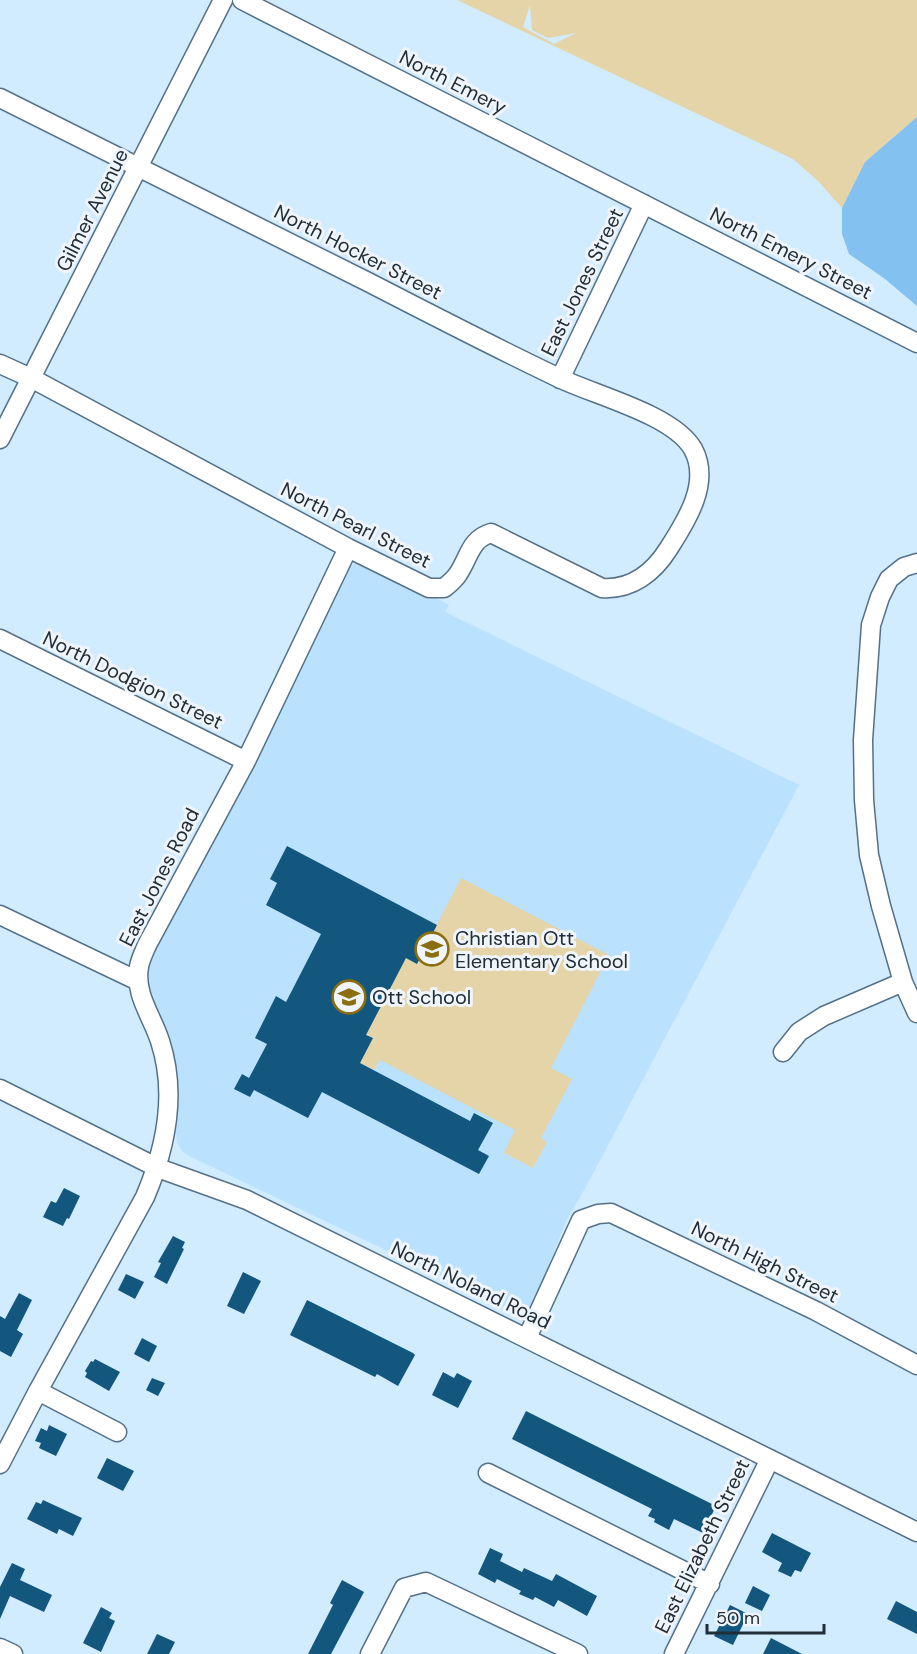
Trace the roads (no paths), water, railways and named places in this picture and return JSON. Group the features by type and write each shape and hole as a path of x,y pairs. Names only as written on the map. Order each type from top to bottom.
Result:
{"street":[{"name":"Gilmer Avenue","path":"0,439 223,0"},
{"name":"North Emery","path":"242,0 644,204"},
{"name":"North Hocker Street","path":"0,98 560,379 664,423 681,434 693,449"},
{"name":"North Emery Street","path":"644,204 917,343"},
{"name":"East Jones Street","path":"560,379 644,204"},
{"name":"North Pearl Street","path":"0,364 31,378 348,548 429,588 444,588 458,576 473,546 482,536 492,533 602,588 622,588 636,582 662,560 694,502 701,470 693,449"},
{"name":"East Jones Road","path":"0,1464 145,1197 158,1168 168,1120 168,1080 160,1041 142,998 138,981 139,966 147,945 246,761 348,548"},
{"path":"910,565 889,579 880,597 871,625 862,740 869,855 903,982 917,1013"},
{"name":"North Dodgion Street","path":"0,639 246,761"},
{"path":"0,915 138,981"},
{"path":"783,1052 799,1032 824,1016 903,982"},
{"name":"North Noland Road","path":"0,1089 158,1168 247,1200 917,1533"},
{"name":"North High Street","path":"527,1338 581,1220 598,1214 611,1213 816,1311 917,1365"},
{"path":"38,1391 117,1432"},
{"name":"East Elizabeth Street","path":"674,1654 770,1459"},
{"path":"488,1473 710,1584"},
{"path":"370,1654 404,1588 426,1582 578,1654"},
{"path":"0,1648 13,1654"}],"place":[{"name":"Christian Ott Elementary School","path":"432,949"},
{"name":"Ott School","path":"349,997"}]}
